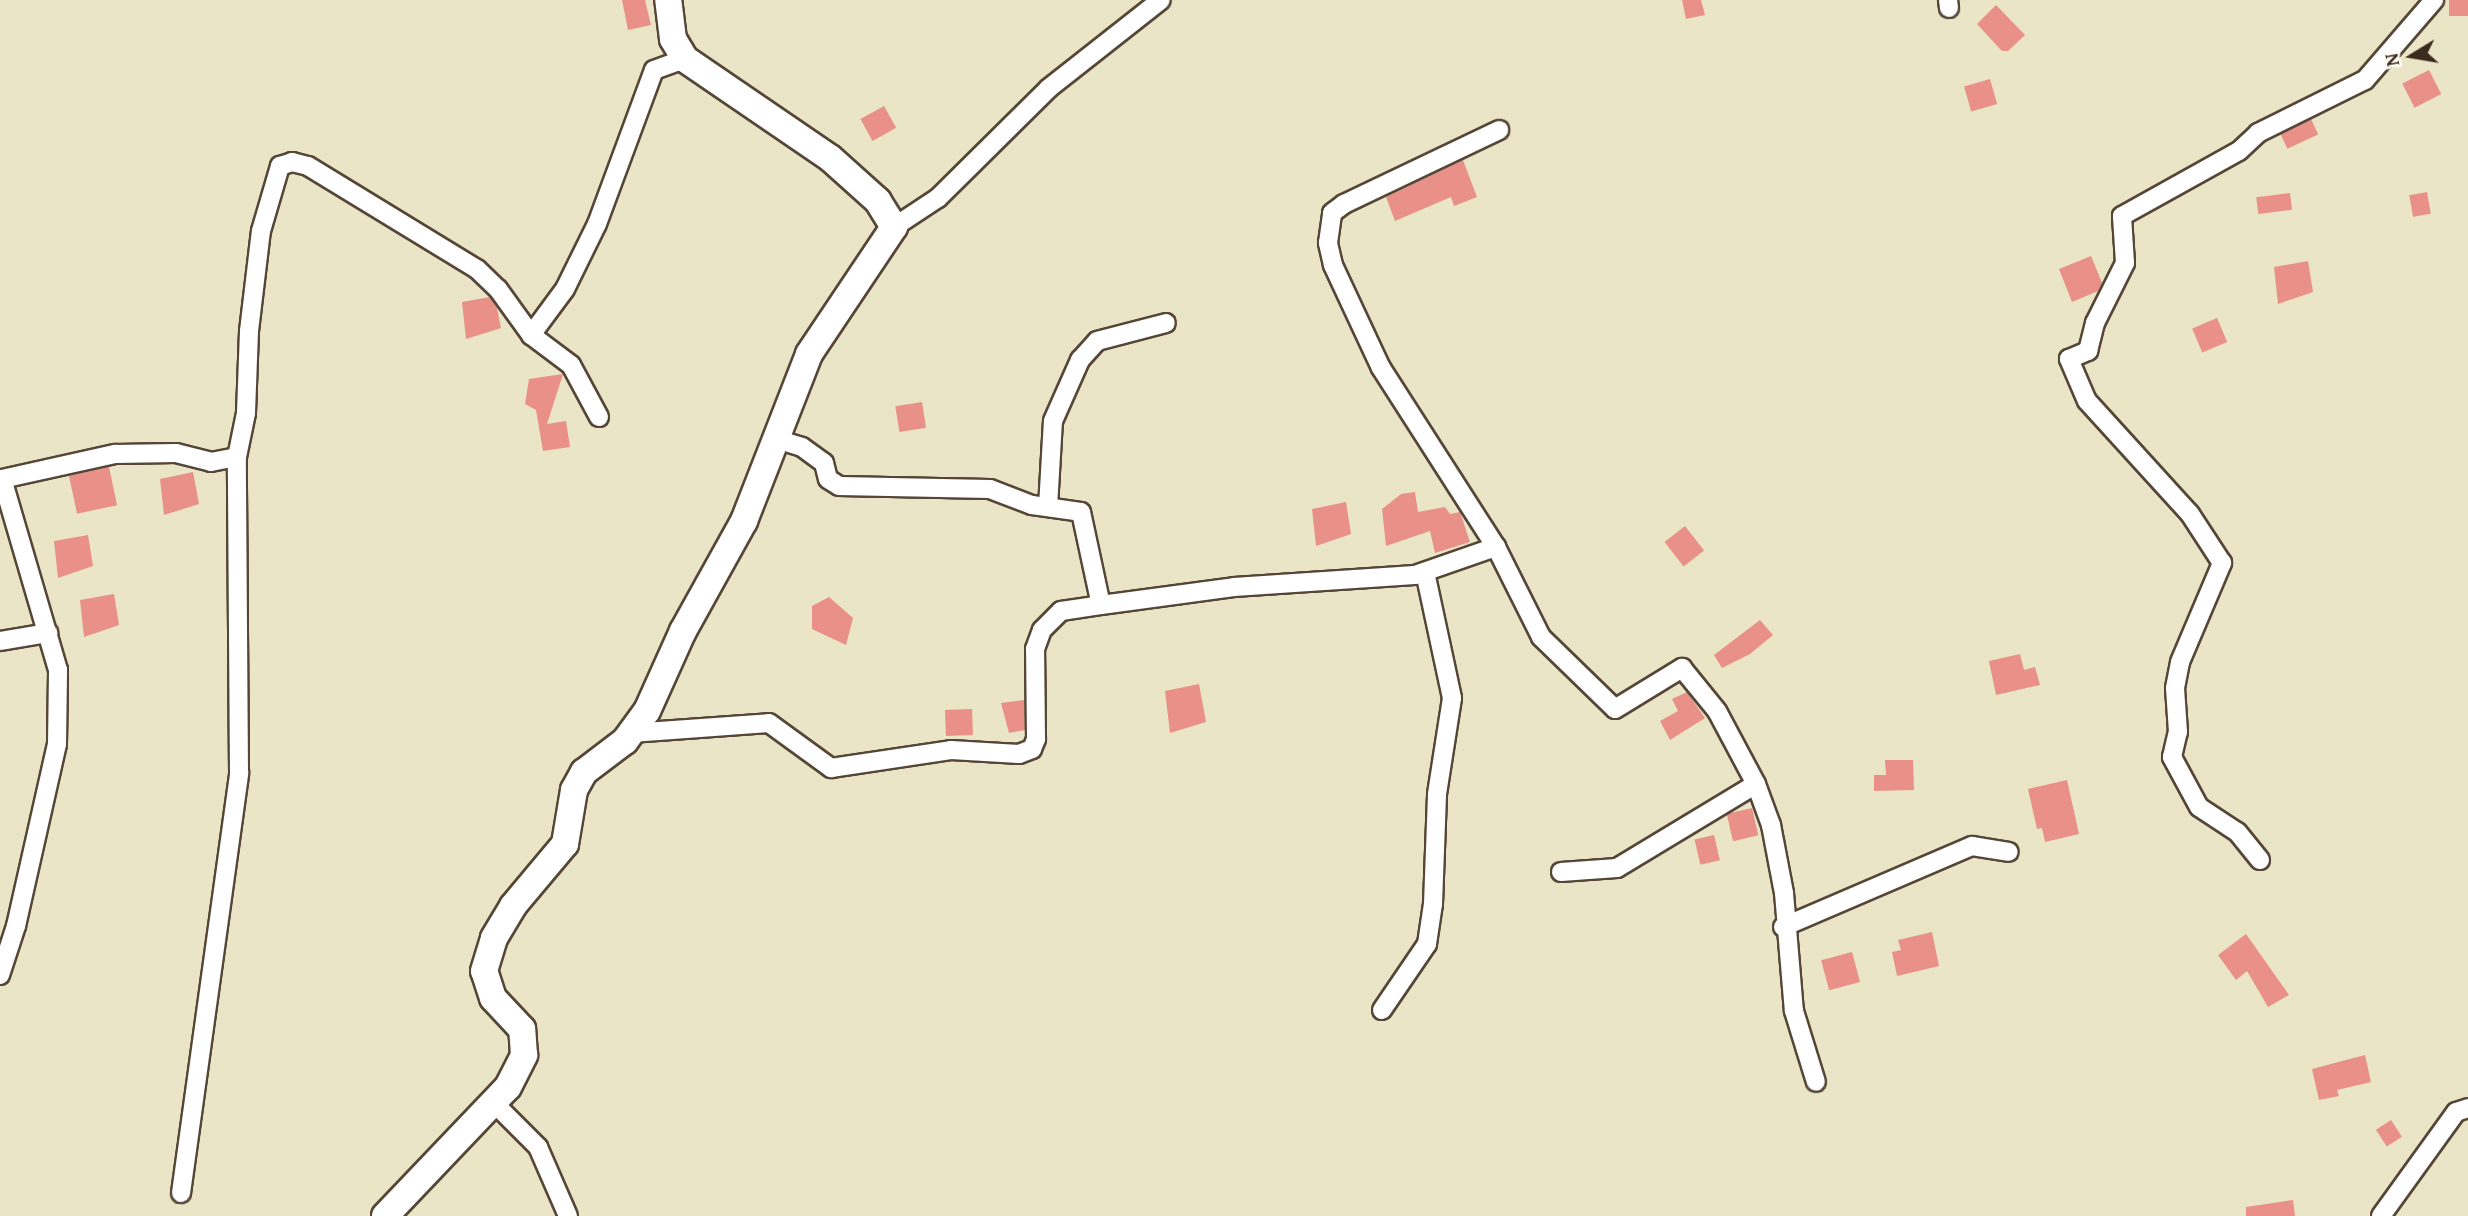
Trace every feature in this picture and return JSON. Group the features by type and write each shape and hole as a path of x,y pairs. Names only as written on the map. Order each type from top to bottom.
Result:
{"main road":[{"path":"385,1216 508,1087 524,1055 522,1029 493,998 484,971 494,938 513,906 565,844 574,789 584,772 631,733 647,710 683,631 744,521 816,342 894,227 878,201 830,158 685,59 673,39 668,0"}],"street":[{"path":"894,227 938,198 1049,88 1161,0"},
{"path":"2260,860 2237,832 2199,807 2172,757 2178,732 2175,688 2180,662 2222,563 2190,514 2087,401 2069,359 2088,351 2095,323 2125,263 2122,216 2239,151 2258,134 2365,79 2434,0"},
{"path":"531,335 565,289 597,223 654,70 685,59"},
{"path":"1499,130 1344,204 1332,213 1328,243 1333,265 1381,368 1496,547 1542,637 1615,709 1682,668 1717,711 1756,783 1771,825 1784,893 1783,927 1794,1011 1816,1082"},
{"path":"181,1194 239,773 237,457 246,413 248,331 261,231 280,166 292,162 308,166 477,269 498,289 531,335 571,365 599,417"},
{"path":"1048,507 1053,421 1080,360 1097,341 1166,323"},
{"path":"776,439 802,447 824,463 828,479 839,486 990,489 1048,507 1081,512 1101,605"},
{"path":"0,975 16,926 57,744 58,670 1,479 116,454 176,453 211,462 237,457"},
{"path":"631,733 735,722 769,723 831,768 951,750 1020,754 1032,748 1036,739 1035,649 1042,630 1061,611 1234,587 1425,572 1496,547"},
{"path":"1382,1010 1427,944 1433,904 1437,794 1452,698 1425,572"},
{"path":"0,641 47,633"},
{"path":"1561,872 1617,868 1756,783"},
{"path":"1783,927 1972,846 2009,852"},
{"path":"493,1102 538,1147 568,1216"},
{"path":"2381,1216 2456,1112 2468,1108"}],"building":[{"path":"622,0 645,0 651,25 628,30"},
{"path":"1682,0 1701,0 1705,15 1686,19"},
{"path":"2449,0 2468,0 2468,16 2449,16"},
{"path":"1996,5 2025,35 2008,51 2002,51 1977,24"},
{"path":"2429,70 2441,94 2415,108 2402,84"},
{"path":"1990,79 1997,104 1971,111 1964,86"},
{"path":"884,106 896,128 873,141 860,119"},
{"path":"2311,119 2318,134 2287,149 2280,133"},
{"path":"1463,160 1477,197 1454,206 1451,197 1395,221 1386,197"},
{"path":"2427,192 2431,214 2413,217 2409,195"},
{"path":"2290,193 2292,210 2258,214 2256,197"},
{"path":"2091,256 2102,283 2098,291 2072,302 2059,269"},
{"path":"2308,261 2313,292 2278,304 2274,267"},
{"path":"490,297 497,308 501,328 466,339 462,302"},
{"path":"2217,318 2227,342 2202,352 2192,329"},
{"path":"563,374 547,424 566,421 570,447 543,451 536,410 525,404 529,379"},
{"path":"922,402 926,428 899,432 895,406"},
{"path":"109,467 117,505 77,514 69,476"},
{"path":"193,472 199,504 164,515 160,479"},
{"path":"1415,492 1418,512 1445,507 1450,514 1460,512 1470,542 1435,553 1430,531 1386,546 1382,509 1401,494"},
{"path":"1346,502 1351,534 1316,546 1312,509"},
{"path":"1685,526 1704,550 1684,566 1665,542"},
{"path":"88,535 93,566 58,578 54,541"},
{"path":"114,594 119,625 84,637 80,600"},
{"path":"829,597 853,618 846,645 812,629 812,606"},
{"path":"1760,620 1773,635 1750,654 1722,668 1714,655"},
{"path":"2020,654 2024,670 2035,667 2040,685 1996,695 1989,661"},
{"path":"1199,684 1206,722 1170,733 1165,691"},
{"path":"1687,692 1705,718 1670,740 1660,721 1678,711 1672,699"},
{"path":"1024,700 1025,730 1009,733 1001,703"},
{"path":"972,709 973,735 946,736 945,710"},
{"path":"1885,760 1913,760 1914,790 1874,791 1874,775 1886,775"},
{"path":"2067,780 2079,834 2045,842 2042,828 2037,829 2028,789"},
{"path":"1752,808 1758,835 1733,841 1727,814"},
{"path":"1714,835 1720,860 1700,865 1695,839"},
{"path":"1932,932 1939,966 1897,976 1892,952 1901,950 1898,940"},
{"path":"2246,934 2289,995 2268,1007 2247,971 2236,980 2218,955"},
{"path":"1852,952 1860,982 1829,990 1821,960"},
{"path":"2365,1055 2371,1082 2337,1090 2339,1096 2319,1100 2312,1069"},
{"path":"2391,1120 2402,1137 2387,1147 2376,1130"},
{"path":"2293,1200 2295,1216 2246,1216 2246,1207"}]}
